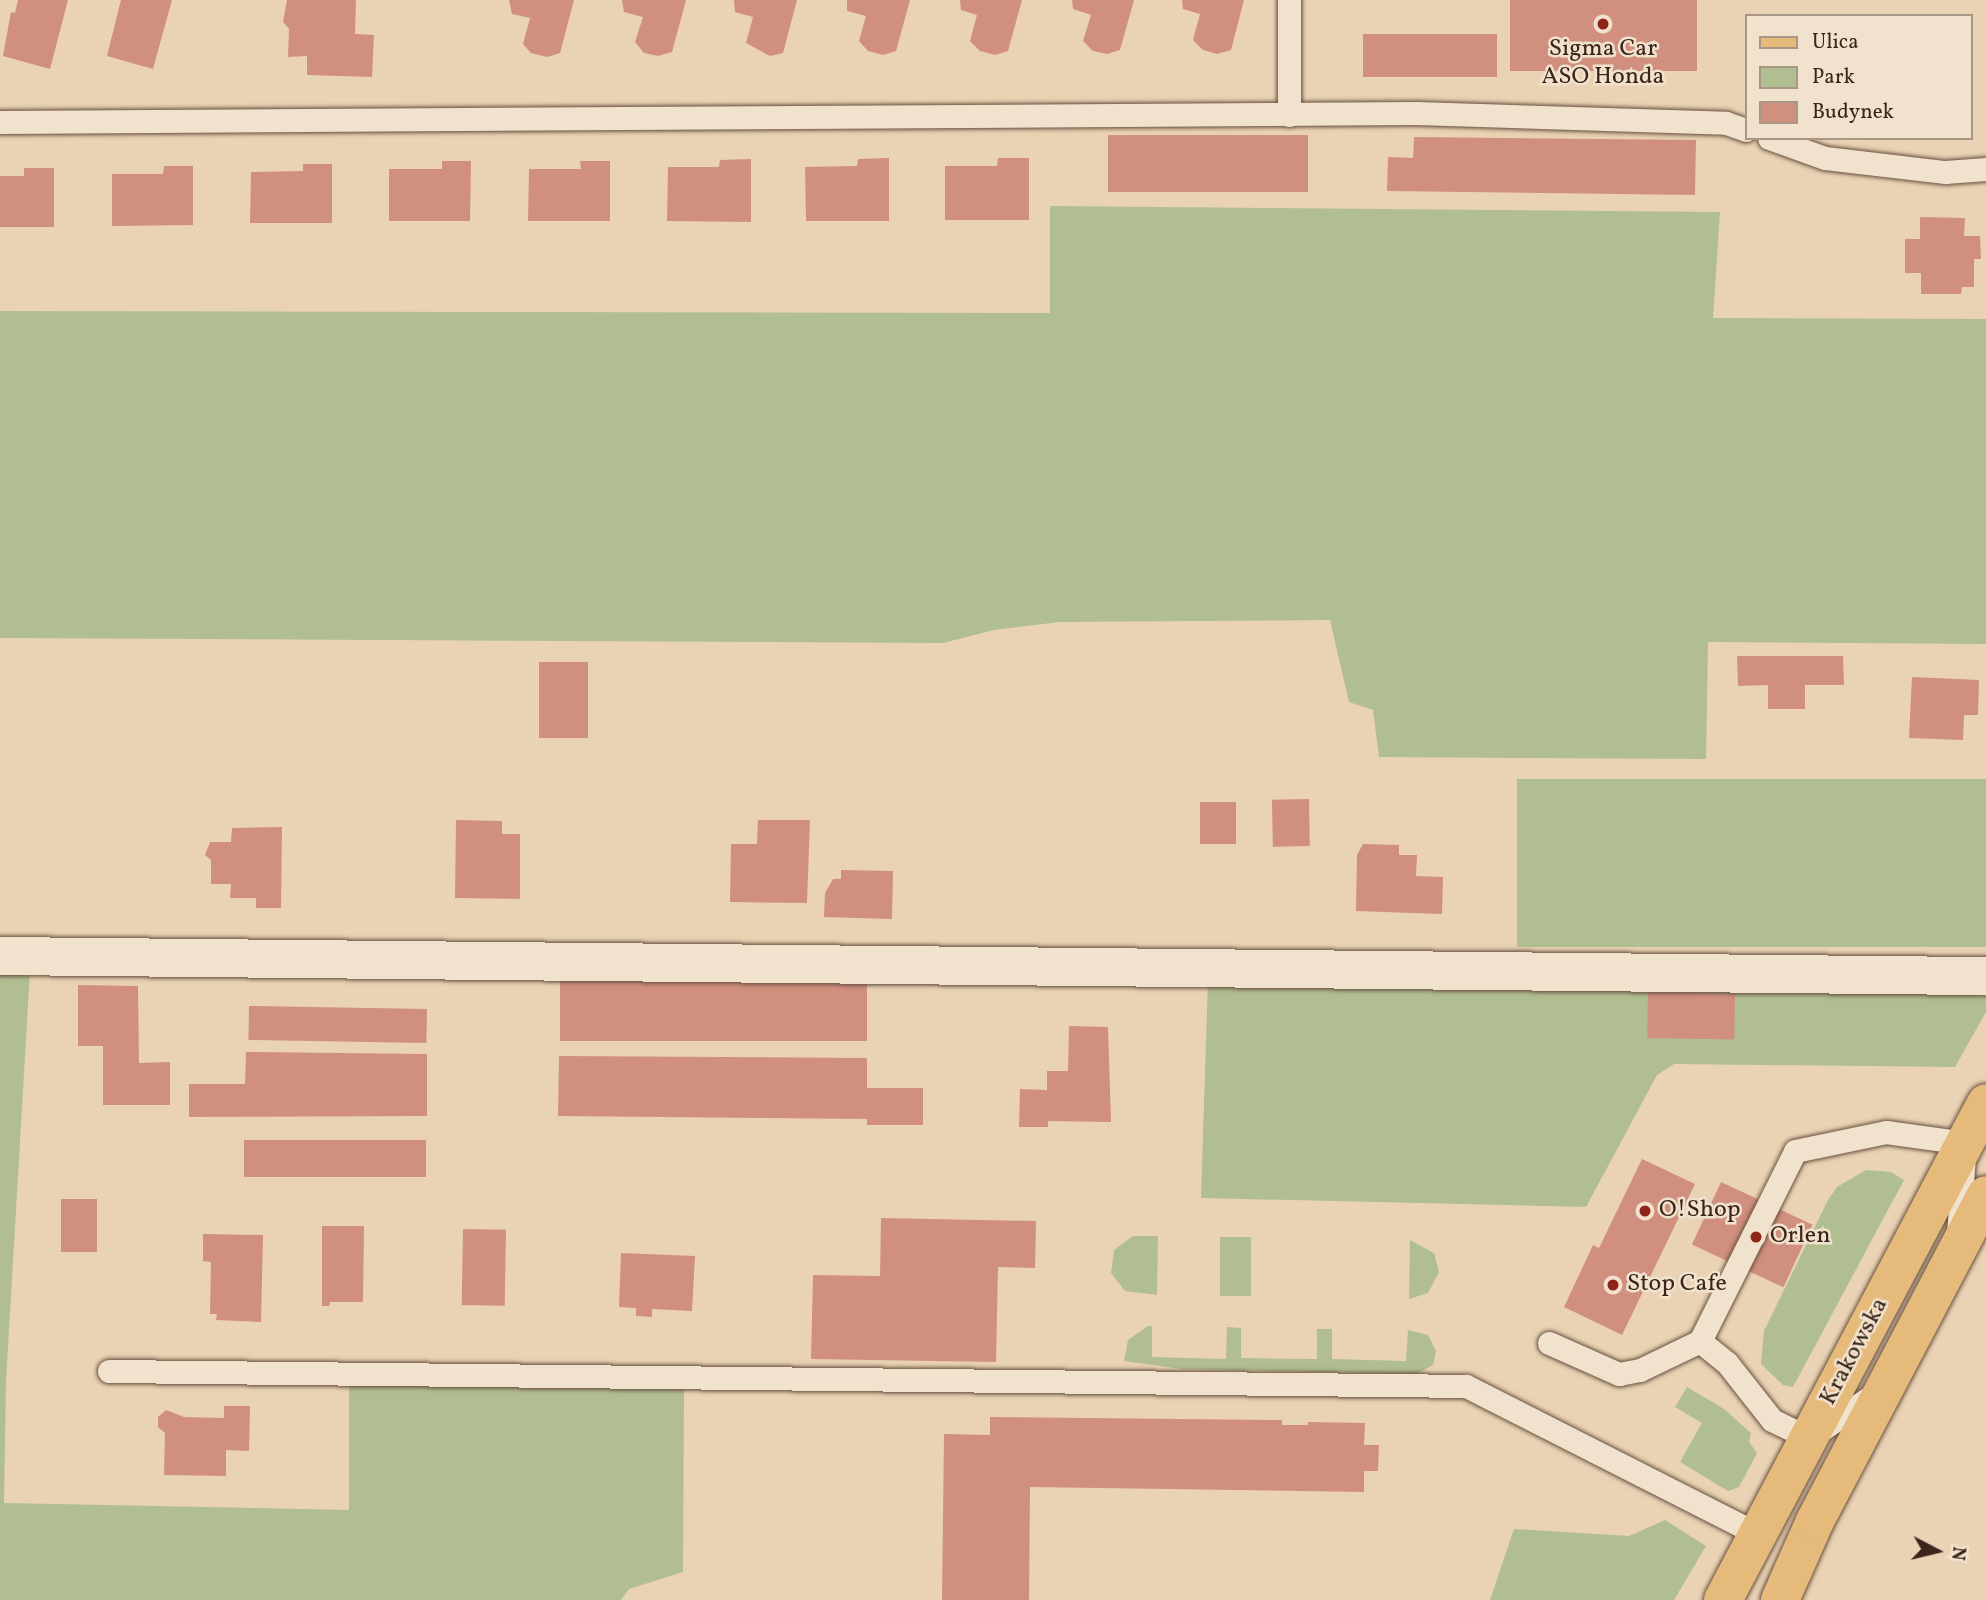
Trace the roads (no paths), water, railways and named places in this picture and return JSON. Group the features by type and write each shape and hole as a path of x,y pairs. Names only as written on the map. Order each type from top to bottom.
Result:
{"main road":[{"name":"Krakowska","path":"1723,1600 1986,1103"},
{"name":"Krakowska","path":"1780,1600 1882,1389 1986,1195"}],"street":[{"path":"0,956 1986,976"}],"lane":[{"path":"1289,0 1289,115"},
{"path":"0,122 1416,113 1726,123 1744,129"},
{"path":"1775,140 1825,158 1945,172 1986,169"},
{"path":"1549,1343 1619,1374 1640,1370 1700,1341 1795,1151 1886,1132 1965,1143 1957,1250"},
{"path":"1700,1341 1727,1363 1772,1420 1809,1438 1882,1389"},
{"path":"110,1371 1466,1386 1758,1534"}],"place":[{"name":"Sigma Car ASO Honda","path":"1603,24"},
{"name":"O!Shop","path":"1645,1211"},
{"name":"Orlen","path":"1756,1237"},
{"name":"Stop Cafe","path":"1613,1285"}]}
